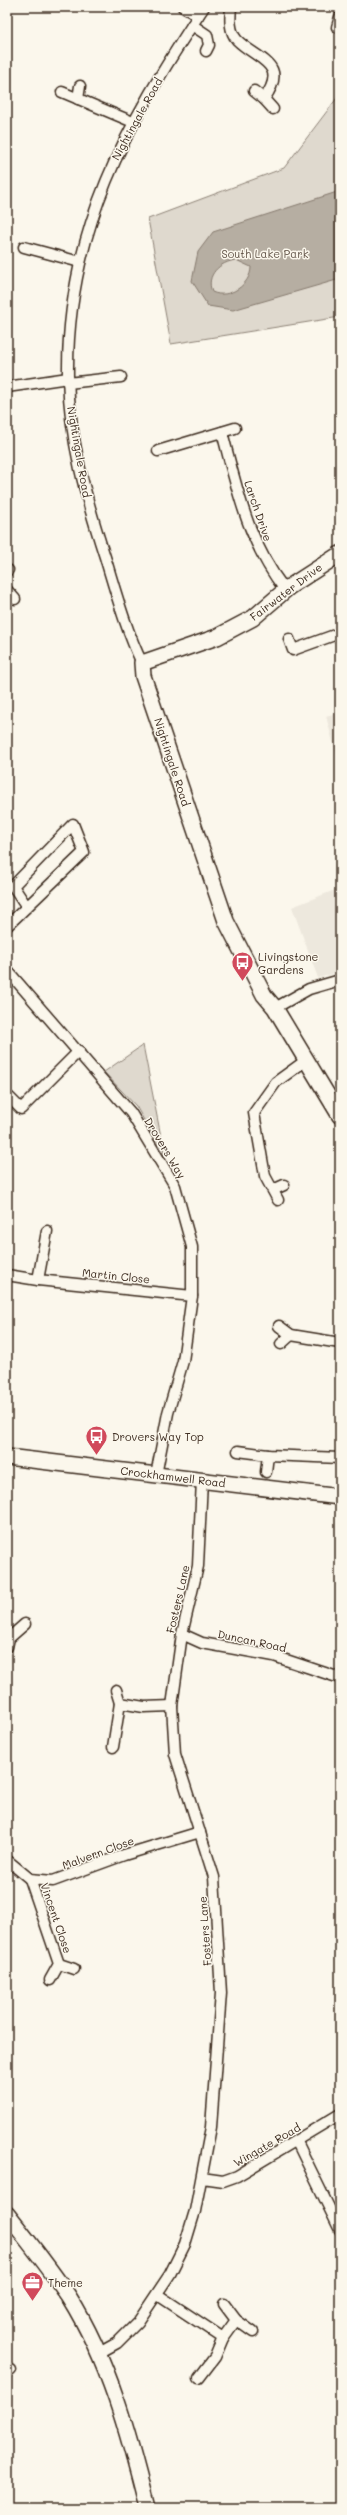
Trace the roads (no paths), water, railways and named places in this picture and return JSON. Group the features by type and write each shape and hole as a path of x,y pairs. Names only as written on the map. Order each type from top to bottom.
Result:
{"street":[{"path":"183,7 201,11"},
{"path":"231,7 230,26 236,39 269,63 274,76 270,91 264,99"},
{"name":"Nightingale Road","path":"201,11 132,122 111,166 87,232 80,262 70,330 68,380 75,441 91,513 130,637 142,664 143,676 226,921 264,995 275,1008 340,1116"},
{"path":"192,25 207,35 209,45 206,51"},
{"path":"78,99 80,86"},
{"path":"254,91 273,109"},
{"path":"62,92 132,122"},
{"path":"24,247 80,262"},
{"path":"7,387 68,380 121,377"},
{"path":"158,451 235,428"},
{"name":"Larch Drive","path":"222,432 252,537 261,555 285,590"},
{"name":"Fairwater Drive","path":"142,664 232,629 255,617 285,590 340,554"},
{"path":"7,590 14,599"},
{"path":"289,639 294,650 340,634"},
{"path":"7,926 27,907 84,852 72,822 13,886 27,907"},
{"name":"Drovers Way","path":"7,970 79,1051 131,1113 175,1186 192,1247 192,1296 182,1361 168,1413 156,1475"},
{"path":"275,1008 309,989 340,980"},
{"path":"9,1097 21,1109 79,1051"},
{"path":"278,1200 265,1176 254,1113 276,1082 305,1060"},
{"path":"273,1190 284,1185"},
{"path":"38,1280 47,1231"},
{"name":"Martin Close","path":"7,1275 38,1280 192,1296"},
{"path":"279,1326 291,1335 340,1343"},
{"path":"281,1344 291,1335"},
{"path":"238,1451 268,1456 340,1458"},
{"path":"266,1472 268,1456"},
{"name":"Crockhamwell Road","path":"7,1457 340,1497"},
{"name":"Fosters Lane","path":"99,2354 125,2336 158,2295 185,2244 195,2211 211,2127 221,1993 214,1877 175,1754 172,1706 182,1634 198,1566 202,1480"},
{"path":"7,1647 9,1638 25,1624"},
{"name":"Duncan Road","path":"182,1634 202,1643 274,1656 340,1678"},
{"path":"112,1747 120,1703 116,1690"},
{"path":"120,1703 144,1707 172,1706"},
{"name":"Malvern Close","path":"30,1878 53,1881 124,1855 200,1832"},
{"path":"7,1860 30,1878"},
{"name":"Vincent Close","path":"30,1878 59,1964 50,1980"},
{"name":"Vincent Close","path":"59,1964 74,1969"},
{"name":"Wingate Road","path":"202,2178 223,2181 237,2176 297,2142 340,2114"},
{"path":"297,2142 340,2230"},
{"path":"7,2214 69,2297 99,2354 127,2430 147,2508"},
{"path":"158,2295 223,2338"},
{"path":"224,2304 236,2320 253,2332"},
{"path":"199,2378 215,2357 223,2338 236,2320"}],"place":[{"name":"Livingstone Gardens","path":"243,982"},
{"name":"Drovers Way Top","path":"96,1456"},
{"name":"Theme","path":"33,2302"}],"park label":[{"name":"South Lake Park","path":"265,254"}]}
